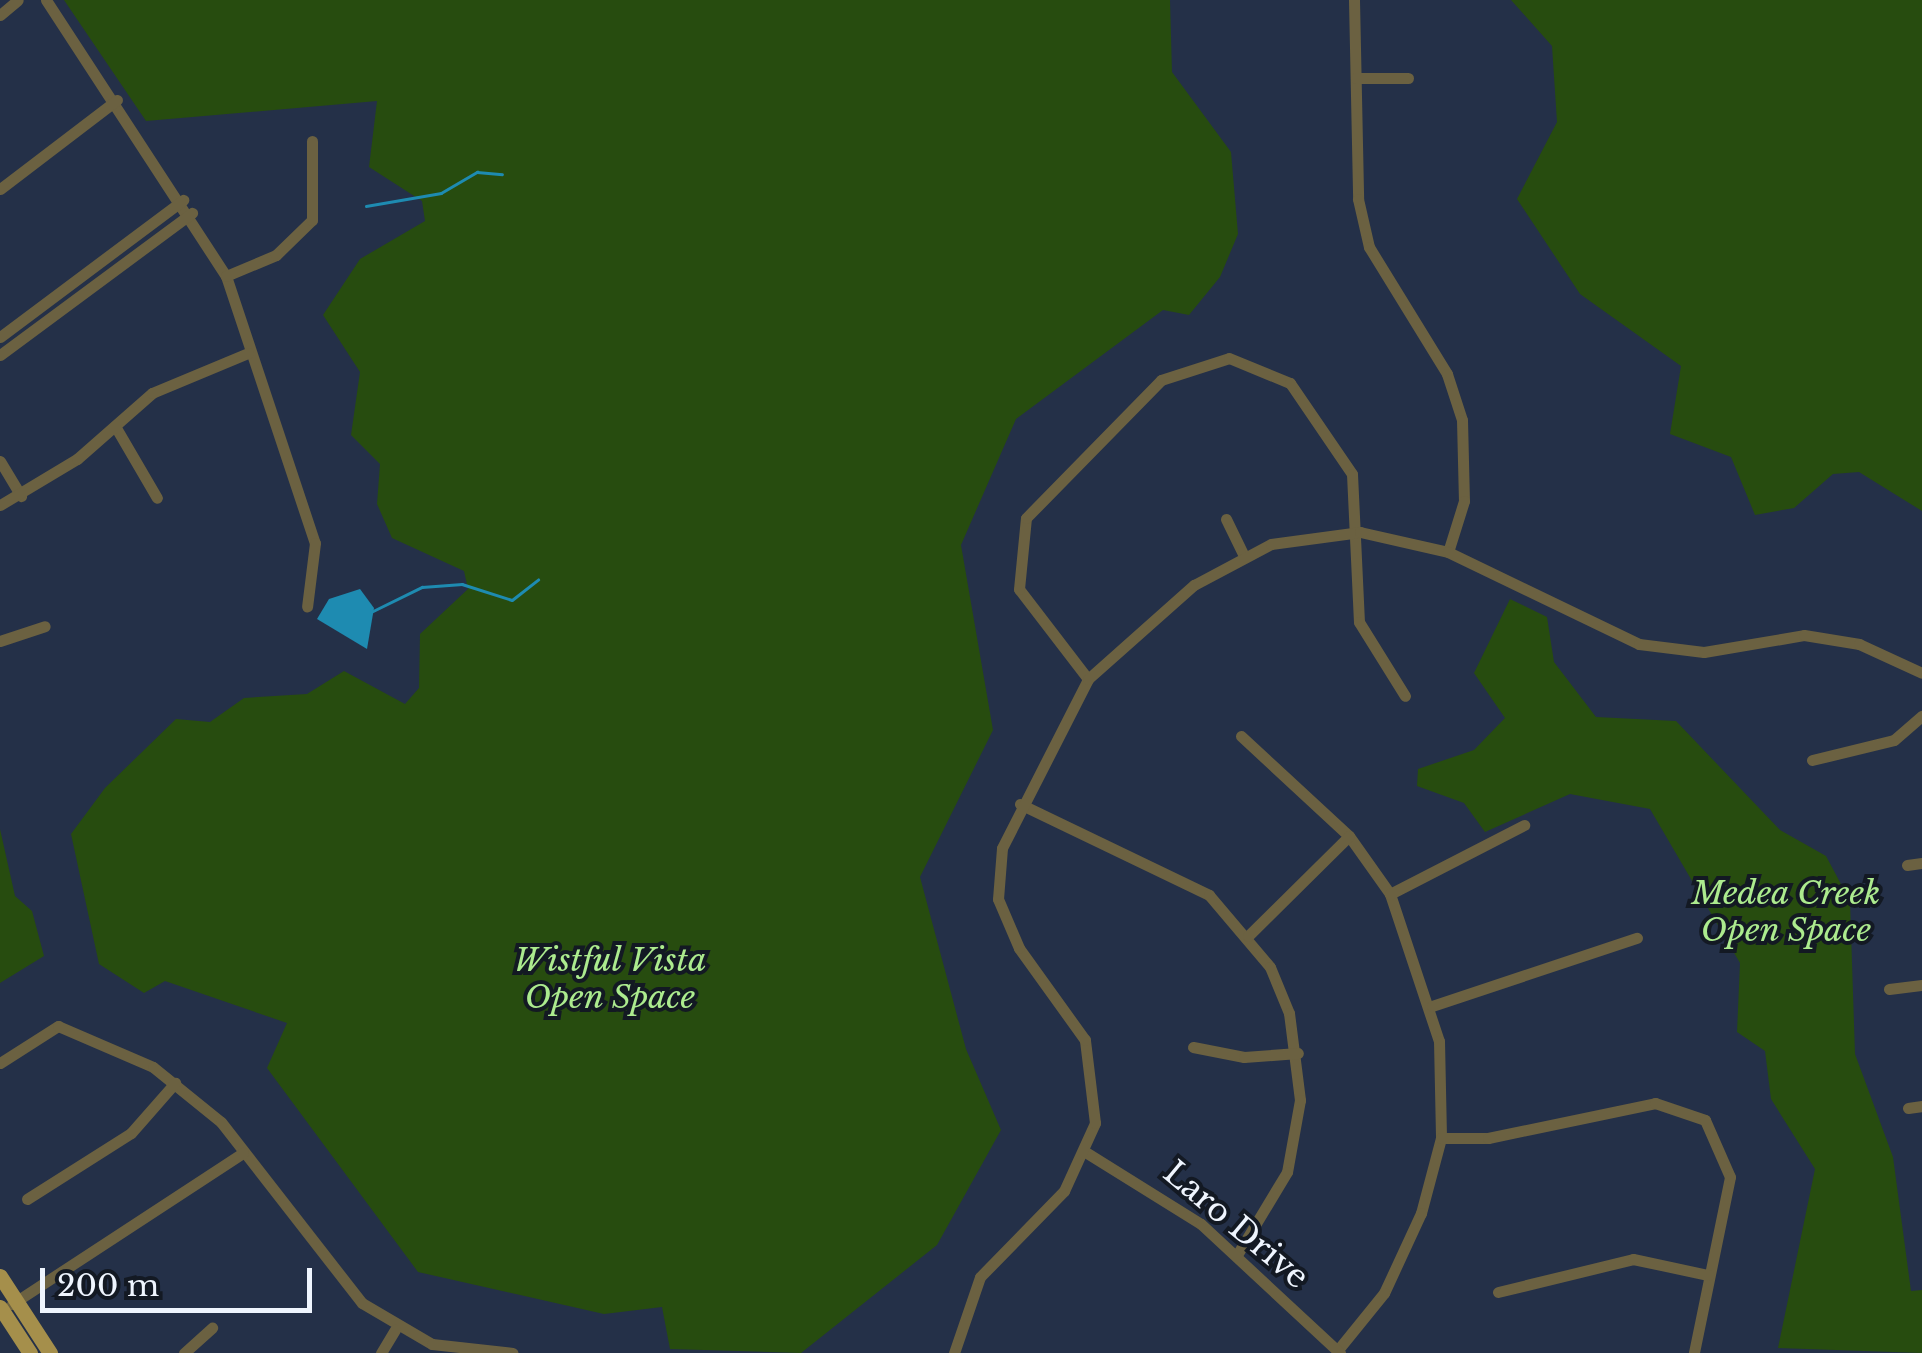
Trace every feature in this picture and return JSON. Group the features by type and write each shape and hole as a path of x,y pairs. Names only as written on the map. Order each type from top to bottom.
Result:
{"main road":[{"path":"0,1276 6,1306 30,1353"},
{"path":"6,1306 50,1353"}],"street":[{"path":"0,16 18,0"},
{"path":"46,0 192,213 226,276 248,353 315,543 307,607"},
{"path":"1354,0 1368,248 1447,374 1462,420 1464,501 1448,552"},
{"path":"1356,78 1408,78"},
{"path":"0,189 118,100"},
{"path":"226,276 276,255 312,220 312,141"},
{"path":"0,337 183,200"},
{"path":"0,355 192,213"},
{"path":"68,284 78,294"},
{"path":"0,506 21,496 190,370 248,353"},
{"path":"1088,679 1018,589 1026,518 1060,476 1186,366 1229,358 1290,383 1352,474 1360,532 1359,622 1405,696"},
{"path":"115,426 157,498"},
{"path":"0,461 21,496"},
{"path":"1226,520 1243,554"},
{"path":"954,1353 980,1277 1088,1153 1096,1098 1085,1040 1020,948 998,899 1002,848 1020,804 1088,679 1243,554 1360,532 1448,552 1639,644 1704,652 1815,636 1859,644 1922,672"},
{"path":"0,641 45,626"},
{"path":"1812,760 1894,740 1922,716"},
{"path":"1240,736 1349,836 1390,894 1432,1006 1440,1138 1421,1213 1384,1292 1339,1352"},
{"path":"1020,804 1160,864 1209,895 1248,936 1276,982 1298,1052 1287,1172 1237,1256"},
{"path":"1390,894 1524,826"},
{"path":"1248,936 1349,836"},
{"path":"1907,865 1922,863"},
{"path":"1432,1006 1637,938"},
{"path":"1889,990 1922,985"},
{"path":"0,1063 58,1026 176,1082 243,1154 340,1280 395,1330 513,1353"},
{"path":"1194,1047 1244,1057 1298,1052"},
{"path":"27,1199 130,1133 176,1082"},
{"path":"1440,1138 1488,1138 1655,1103 1705,1120 1730,1177 1694,1353"},
{"path":"1908,1108 1922,1106"},
{"name":"Laro Drive","path":"1088,1153 1164,1195 1237,1256 1339,1352"},
{"path":"6,1306 243,1154"},
{"path":"1498,1292 1633,1259 1708,1275"},
{"path":"184,1353 212,1328"},
{"path":"381,1353 395,1330"}],"green space":[{"name":"Wistful Vista Open Space","path":"64,0 1170,0 1172,72 1231,152 1238,234 1220,277 1189,315 1163,310 1016,419 961,545 993,730 920,877 966,1049 1001,1130 937,1245 801,1353 670,1349 662,1307 604,1314 418,1272 267,1068 287,1023 165,981 144,993 99,964 71,834 105,788 176,719 210,722 244,698 307,694 344,671 405,704 419,688 420,634 468,589 464,571 392,538 377,504 380,464 351,435 360,372 323,315 360,259 425,221 422,201 369,167 377,101 146,121"},
{"path":"1511,0 1922,0 1922,511 1859,472 1833,474 1794,508 1755,515 1731,457 1670,434 1681,366 1580,294 1517,199 1557,122 1552,46"},
{"name":"Medea Creek Open Space","path":"1510,599 1547,617 1554,662 1596,717 1676,721 1780,830 1826,856 1850,901 1855,1054 1893,1157 1911,1291 1922,1290 1922,1353 1778,1348 1815,1169 1771,1099 1765,1051 1737,1032 1740,963 1650,809 1570,794 1485,832 1464,803 1417,786 1418,769 1474,750 1505,718 1474,673"},
{"path":"0,829 15,896 32,911 44,956 0,983"}],"water":[{"path":"360,589 374,608 367,649 317,619 329,599"}],"waterway":[{"path":"366,206 441,193 477,172 502,174"},
{"path":"371,612 422,587 462,584 512,600 538,580"}]}
